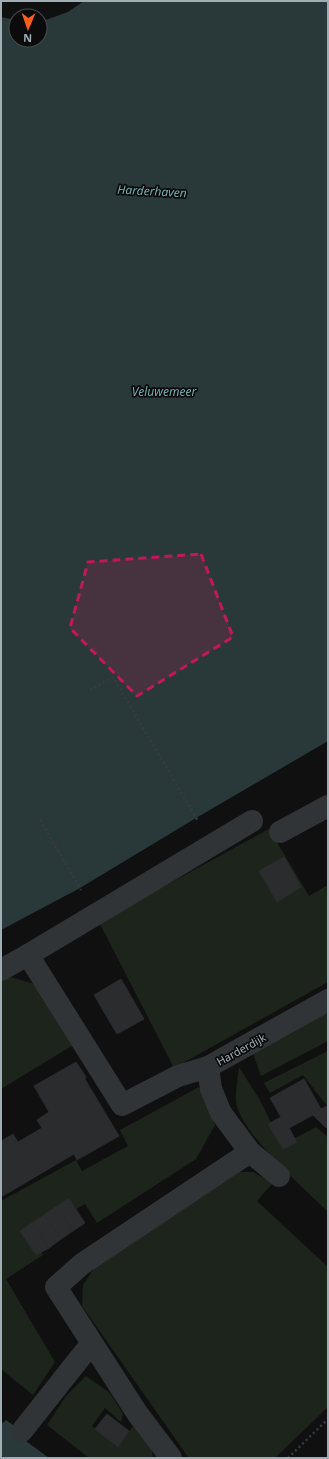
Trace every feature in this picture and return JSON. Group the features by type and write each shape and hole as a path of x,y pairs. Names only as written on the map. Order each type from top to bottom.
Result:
{"street":[{"path":"280,832 328,806"},
{"path":"1,970 252,822"},
{"path":"28,955 122,1105 178,1076 208,1067"},
{"name":"Harderdijk","path":"279,1176 250,1152 221,1113 211,1089 208,1067 328,1000"},
{"path":"171,1458 137,1413 91,1344 56,1287 82,1264 250,1152"},
{"path":"22,1431 91,1344"}],"path":[{"path":"90,690 113,677 211,845"},
{"path":"40,820 94,915"},
{"path":"288,1458 328,1419"}],"highlighted area":[{"path":"201,554 233,637 137,696 70,628 88,562"}],"shaded area":[{"path":"269,829 309,896 328,885 328,982 174,1068 99,922"},
{"path":"7,976 42,986 75,1044 1,1089 1,980"},
{"path":"328,1010 328,1041 261,1076 252,1051"},
{"path":"328,1051 328,1107 303,1075 270,1093 264,1083"},
{"path":"239,1067 260,1100 282,1145 316,1127 328,1137 328,1212 274,1160 248,1128 240,1113 236,1101"},
{"path":"199,1087 215,1125 196,1159 97,1223 85,1204 32,1235 43,1255 6,1279 55,1362 33,1395 1,1369 1,1201 76,1160 82,1171 128,1146 120,1130"},
{"path":"240,1172 253,1172 273,1183 257,1201 328,1267 328,1407 275,1458 189,1458 82,1306 83,1285 95,1267"},
{"path":"86,1376 110,1393 123,1414 121,1422 105,1408 92,1426 118,1447 133,1426 152,1451 153,1458 89,1458 47,1425 66,1396"}],"water":[{"name":"Veluwemeer","path":"84,1 328,1 328,741 80,888 1,930 1,17 8,18 8,48 48,48 48,19 68,12"},
{"path":"6,1420 29,1437 26,1441 49,1458 5,1458 1,1455 1,1422 3,1423"}],"building":[{"path":"284,857 301,887 277,902 259,871"},
{"path":"121,979 144,1019 117,1034 94,995"},
{"path":"76,1062 119,1136 77,1160 74,1154 1,1197 1,1141 13,1134 18,1142 42,1128 37,1120 49,1112 34,1086"},
{"path":"304,1079 321,1109 327,1106 328,1107 328,1126 326,1128 313,1115 289,1128 297,1142 283,1149 268,1124 281,1117 270,1098"},
{"path":"69,1199 85,1223 73,1231 57,1206"},
{"path":"57,1206 73,1231 61,1239 44,1215"},
{"path":"44,1215 61,1239 49,1248 32,1223"},
{"path":"32,1223 49,1248 36,1255 20,1231"},
{"path":"107,1414 129,1431 118,1447 95,1429"}],"water label":[{"name":"Harderhaven","path":"152,191"}]}
